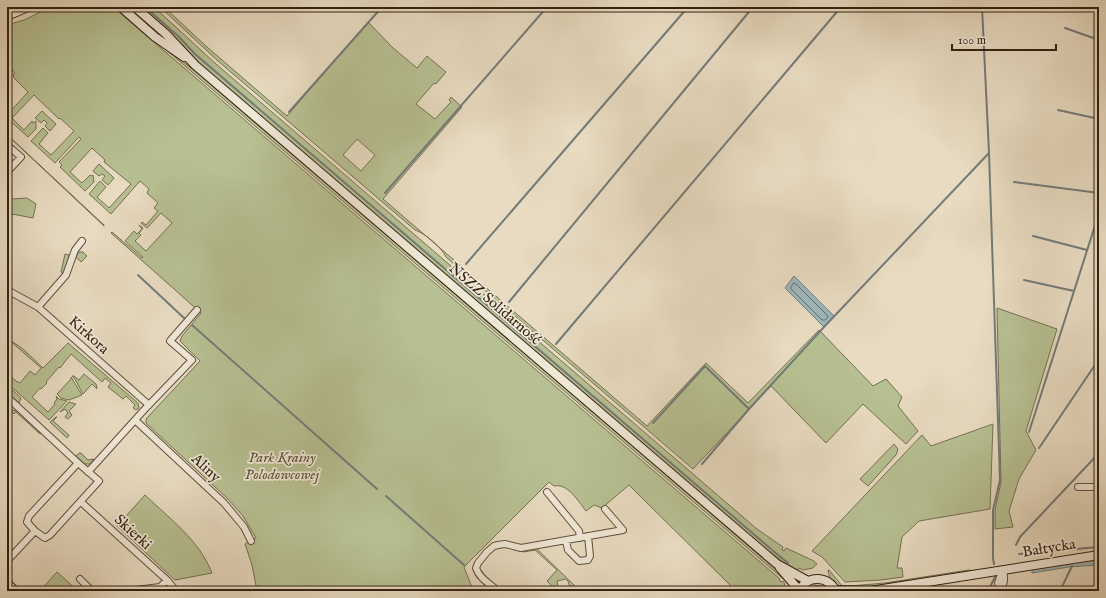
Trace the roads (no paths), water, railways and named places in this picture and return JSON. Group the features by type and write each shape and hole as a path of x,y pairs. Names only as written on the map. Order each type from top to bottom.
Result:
{"main road":[{"path":"7,16 28,7"},
{"name":"NSZZ Solidarność","path":"121,7 155,37 195,64"},
{"name":"NSZZ Solidarność","path":"135,7 166,34 195,64 777,564 799,591"},
{"name":"Bałtycka","path":"835,590 871,591 1099,555"},
{"name":"NSZZ Solidarność","path":"777,564 808,581"},
{"path":"799,591 804,583 813,579 823,579 832,585 835,590"},
{"path":"7,583 15,591"}],"street":[{"path":"7,145 20,157 7,172"},
{"path":"38,307 66,275 75,250 82,241"},
{"name":"Kirkora","path":"7,290 38,307 149,405"},
{"path":"88,472 192,360 170,341 197,310"},
{"path":"8,399 99,481 50,535 45,538 35,531 27,522 29,516 78,463"},
{"name":"Aliny","path":"135,420 224,503 244,527 251,541"},
{"path":"1078,487 1099,487"},
{"path":"547,492 578,531 580,538"},
{"name":"Skierki","path":"81,502 167,580 176,591"},
{"path":"498,591 481,577 476,568 481,559 494,546 504,544 521,548 622,530 605,508"},
{"path":"7,561 35,531"},
{"path":"566,540 568,550 579,561 588,560 590,556 588,536"},
{"path":"999,591 998,583 1003,570"},
{"path":"80,579 92,591"},
{"path":"128,591 160,587 167,580"}],"water":[{"path":"794,276 834,316 824,327 785,288"},
{"path":"1097,560 1097,565 1069,567 1032,573 1032,569"}],"waterway":[{"path":"7,11 17,7"},
{"path":"145,7 178,36 195,54 788,563"},
{"path":"289,112 382,7"},
{"path":"385,193 547,7"},
{"path":"466,264 688,7"},
{"path":"509,302 753,7"},
{"path":"556,344 841,7"},
{"path":"982,7 989,153 1000,480 993,510 994,564"},
{"path":"1065,28 1099,40"},
{"path":"1058,110 1099,119"},
{"path":"653,423 705,366 749,409 824,327 989,153"},
{"path":"1014,182 1099,193"},
{"path":"1029,432 1099,213"},
{"path":"1033,236 1087,250"},
{"path":"138,275 184,318"},
{"path":"1024,280 1074,291"},
{"path":"192,325 377,489"},
{"path":"1039,448 1099,359"},
{"path":"702,464 749,409"},
{"path":"1016,545 1020,537 1099,453"},
{"path":"386,496 464,565"},
{"path":"1019,554 1099,547"},
{"path":"1060,591 1072,566"},
{"path":"988,591 995,577"}],"park label":[{"name":"Park Krainy Polodowcowej","path":"282,466"}]}
